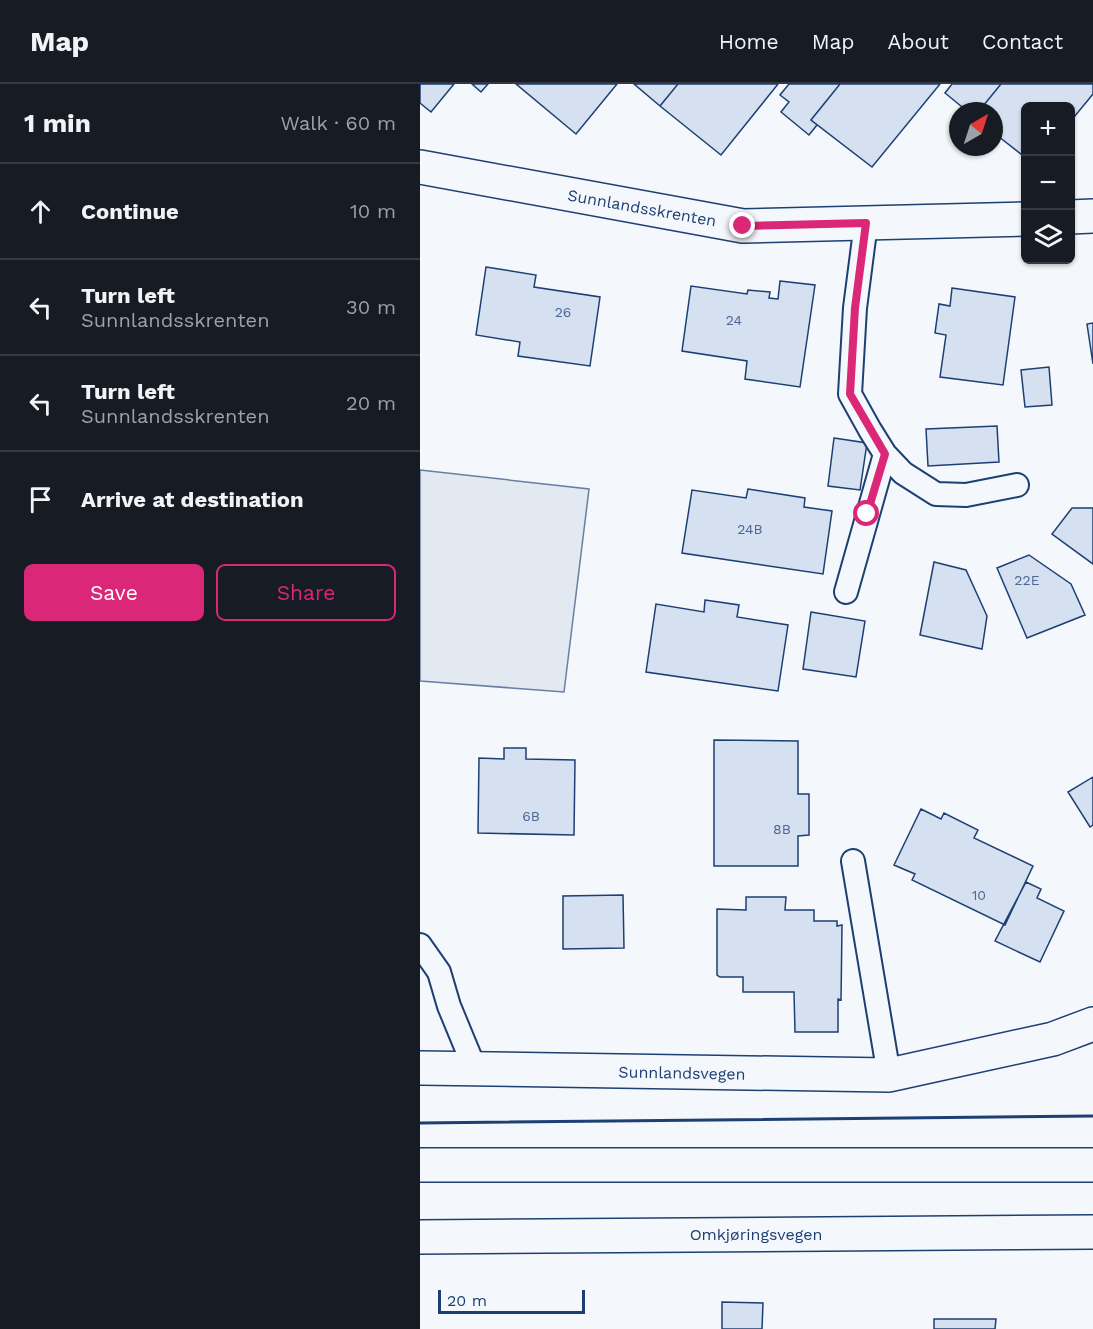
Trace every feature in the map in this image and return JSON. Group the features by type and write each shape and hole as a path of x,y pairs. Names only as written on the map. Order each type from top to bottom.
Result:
{"main road":[{"name":"Sunnlandsskrenten","path":"420,167 743,226 1021,219"},
{"path":"1075,217 1093,216"},
{"name":"Sunnlandsvegen","path":"420,1068 889,1075 1053,1039 1093,1024"},
{"path":"420,1165 1093,1165"},
{"name":"Omkjøringsvegen","path":"420,1237 1093,1232"}],"lane":[{"path":"866,223 855,308 850,394 885,454 903,473 936,494 966,495 1017,485"},
{"path":"846,592 885,454"},
{"path":"853,861 889,1075"},
{"path":"420,945 439,972 449,1005 475,1069"}],"shaded area":[{"path":"420,470 589,489 564,692 420,681"}],"building":[{"path":"420,84 454,84 431,112 420,103"},
{"path":"472,84 488,84 481,92"},
{"path":"516,84 617,84 576,134"},
{"path":"634,84 678,84 660,106"},
{"path":"678,84 778,84 721,155 660,106"},
{"path":"789,84 840,84 811,120 817,125 809,135 781,112 789,102 780,95"},
{"path":"840,84 940,84 872,167 811,120"},
{"path":"952,84 1001,84 986,102 956,102 945,93"},
{"path":"1001,84 1093,84 1093,94 1075,116 1075,102 1021,102 1021,154 1003,140 1003,102 986,102"},
{"path":"486,267 536,275 534,287 600,297 590,366 518,356 520,342 476,335"},
{"path":"780,281 815,285 800,387 745,379 747,361 682,351 691,286 747,294 748,290 770,292 769,298 778,299"},
{"path":"952,288 1015,297 1003,385 940,377 946,335 935,333 939,304 950,306"},
{"path":"1093,323 1093,364 1087,324"},
{"path":"1049,367 1052,405 1025,407 1021,370"},
{"path":"997,426 999,462 928,466 926,429"},
{"path":"834,438 867,443 860,490 828,486"},
{"path":"748,489 805,498 804,507 832,511 823,574 682,553 692,490 746,498"},
{"path":"1072,508 1093,508 1093,564 1052,534"},
{"path":"1029,555 1071,584 1085,615 1027,638 997,568"},
{"path":"934,562 966,570 987,616 982,649 920,635"},
{"path":"705,600 739,605 737,617 788,625 778,691 646,672 656,604 704,612"},
{"path":"811,612 865,621 856,677 803,669"},
{"path":"714,740 798,741 798,794 809,794 809,835 798,836 798,866 714,866"},
{"path":"504,748 526,748 526,759 575,760 574,835 478,833 479,758 504,759"},
{"path":"1093,777 1093,825 1090,827 1068,792"},
{"path":"921,809 941,819 944,813 978,830 974,838 1033,866 1005,925 912,880 915,874 894,865"},
{"path":"1026,882 1041,889 1037,898 1064,911 1040,962 995,941"},
{"path":"623,895 624,948 563,949 563,896"},
{"path":"746,897 786,897 785,910 814,910 814,921 837,921 837,926 842,925 841,1000 838,999 838,1032 795,1032 794,992 743,992 743,977 717,975 717,909 746,910"},
{"path":"722,1302 763,1303 762,1329 722,1329"},
{"path":"934,1319 996,1319 995,1329 934,1329"}],"wall":[{"path":"420,1123 1093,1116"}],"route":[{"path":"743,226 866,223 855,308 850,394 885,454 867,514"}]}
